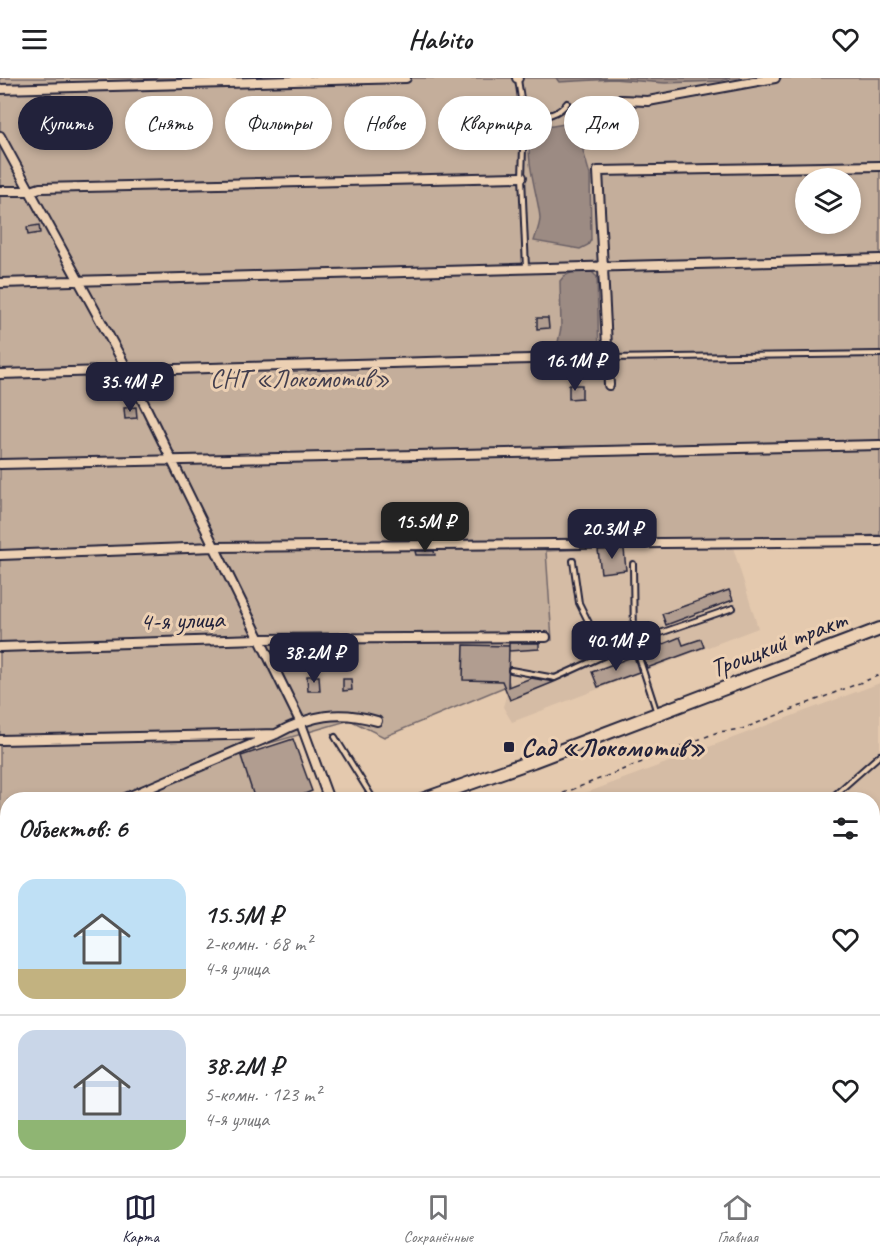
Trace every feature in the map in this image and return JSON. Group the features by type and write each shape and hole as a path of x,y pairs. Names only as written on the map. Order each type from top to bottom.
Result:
{"main road":[{"name":"Троицкий тракт","path":"444,792 880,629"}],"street":[{"path":"0,89 406,78"},
{"path":"639,101 775,78"},
{"path":"0,136 128,371 300,721 326,792"},
{"path":"609,385 598,171 880,166"},
{"path":"0,191 32,191 40,188 522,177"},
{"path":"0,283 880,259"},
{"path":"0,374 531,359"},
{"path":"0,464 880,445"},
{"path":"0,555 214,547 880,541"},
{"name":"4-я улица","path":"0,647 259,639 546,637"},
{"path":"140,792 276,734 300,721 332,714 355,715 377,721"},
{"path":"0,740 276,734"}],"lane":[{"path":"518,78 521,96"},
{"path":"523,150 526,268"},
{"path":"609,358 880,354"},
{"path":"573,561 579,603 605,655"},
{"path":"633,564 634,642 657,713"},
{"path":"511,670 555,678 634,642 733,608"},
{"path":"335,736 369,792"},
{"path":"838,792 880,755"}],"path":[{"path":"566,792 718,732 742,729 880,675"}],"shaded area":[{"path":"556,78 730,78 721,81 665,83 613,79 559,82"},
{"path":"564,124 564,150 583,150 590,175 591,240 588,245 580,249 534,241 540,218 529,150 552,150 552,126"},
{"path":"573,272 592,272 597,277 599,356 586,371 562,374 551,370 551,359 557,347 561,328 560,281 564,276"},
{"path":"731,541 758,628 512,722 503,707 509,685 503,647 552,639 545,551"},
{"path":"880,683 880,792 588,792"}],"green space":[{"name":"СНТ «Локомотив»","path":"0,78 880,78 880,535 546,551 552,640 503,647 509,685 384,737 350,720 253,748 269,792 0,792"}],"building":[{"path":"39,225 40,233 28,235 27,227"},
{"path":"537,318 548,318 549,328 537,329"},
{"path":"569,385 582,385 582,398 569,399"},
{"path":"136,407 137,418 125,419 124,408"},
{"path":"624,549 626,570 601,573 598,550"},
{"path":"415,551 434,551 435,555 416,555"},
{"path":"729,590 733,600 666,625 662,614"},
{"path":"680,637 683,645 701,639 704,647 647,668 642,653"},
{"path":"509,643 539,643 539,649 509,651"},
{"path":"464,645 509,646 508,687 531,678 554,682 510,700 502,681 463,680"},
{"path":"634,656 639,672 598,687 592,672"},
{"path":"307,676 319,676 320,691 308,691"},
{"path":"343,679 351,679 352,690 343,691"},
{"path":"293,739 312,791 252,792 241,756"}],"place":[{"name":"Сад «Локомотив»","path":"509,747"}]}
